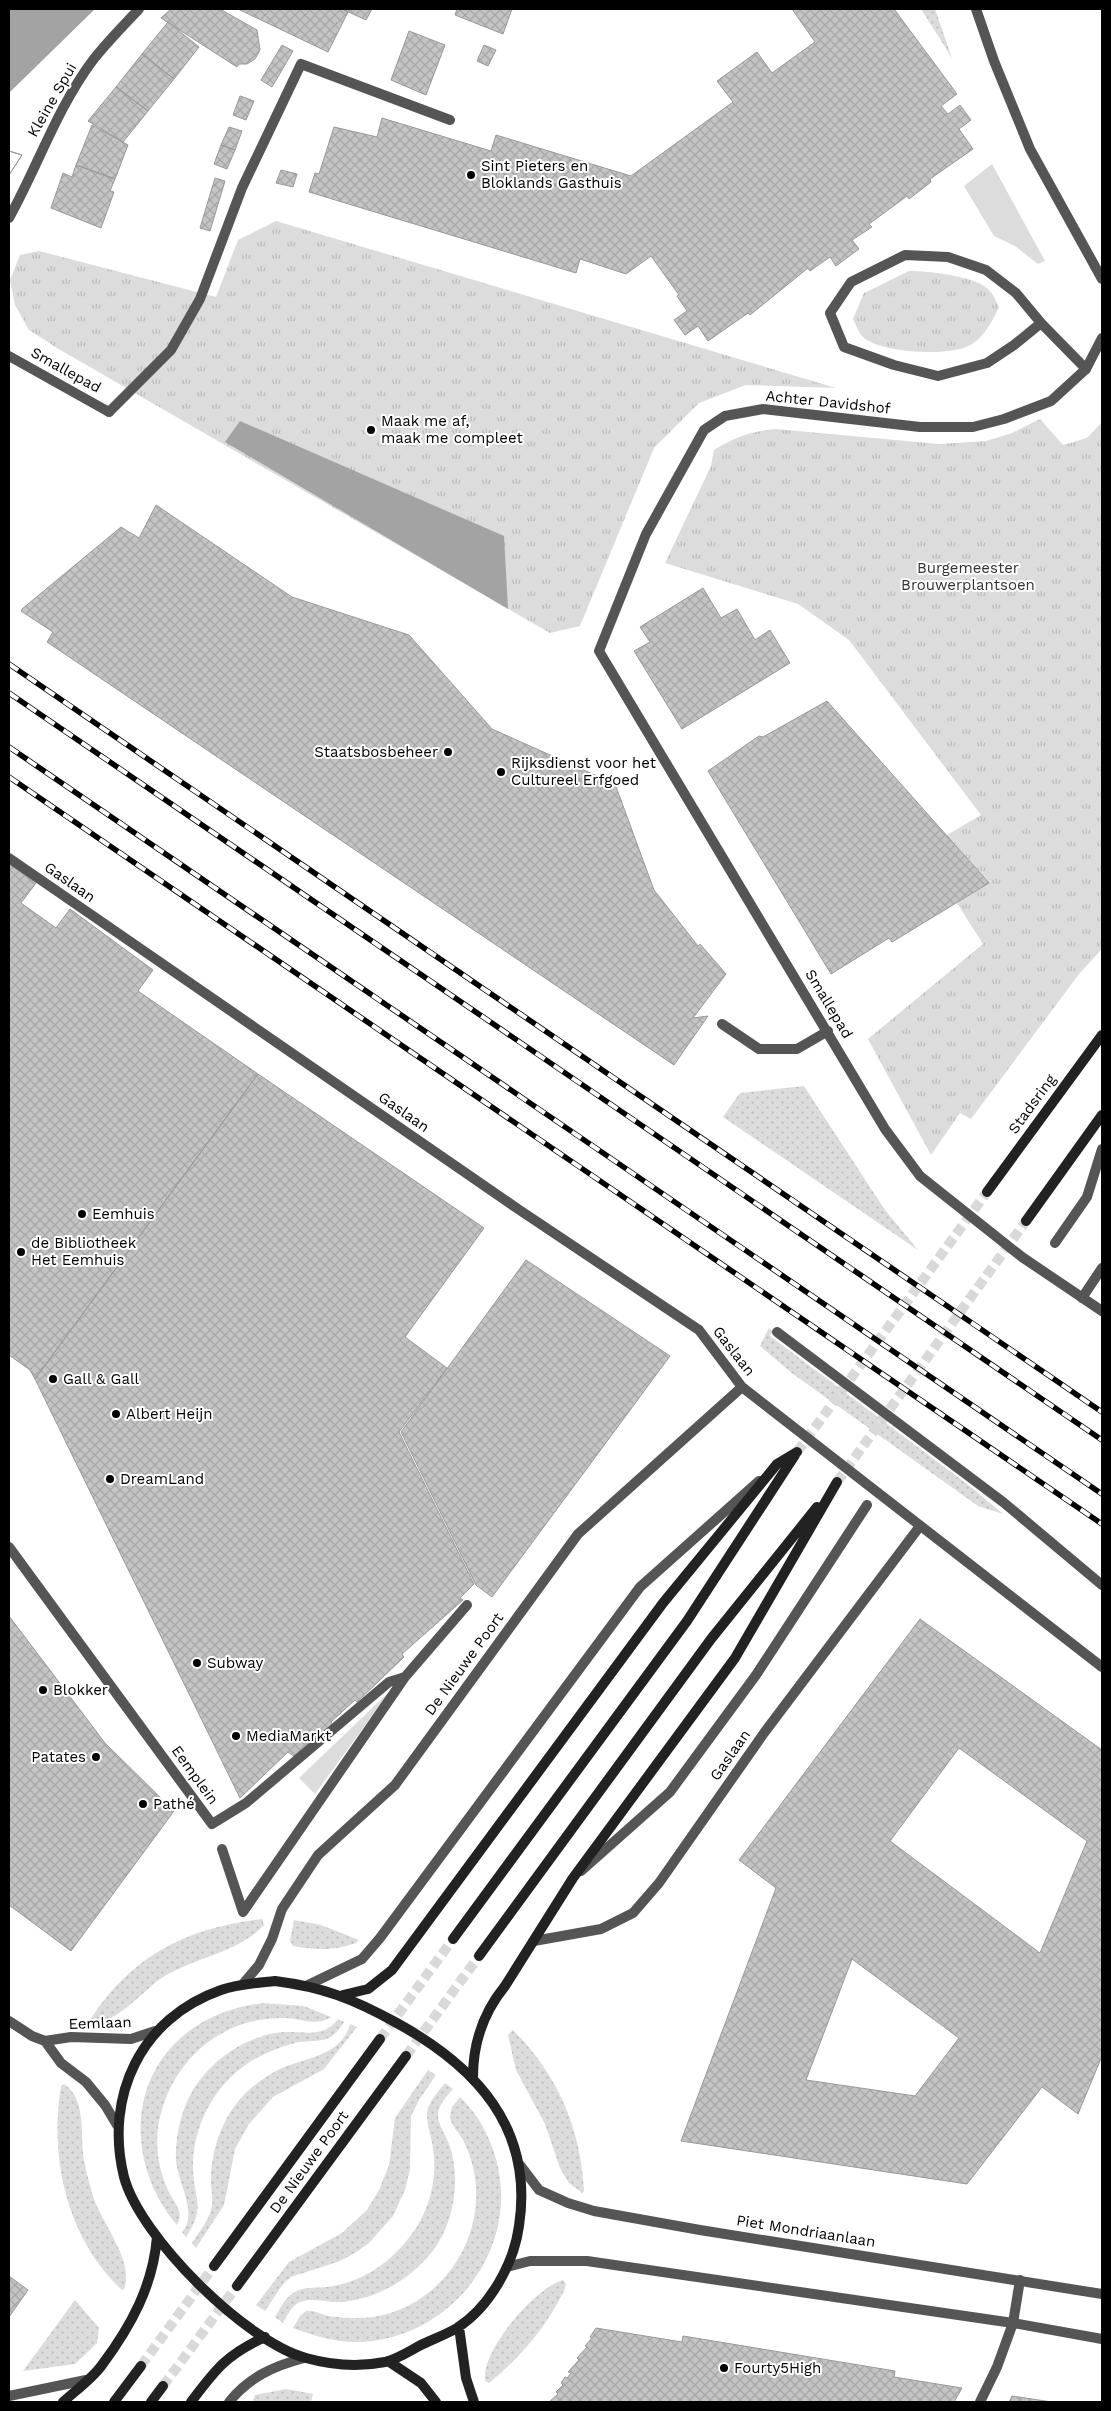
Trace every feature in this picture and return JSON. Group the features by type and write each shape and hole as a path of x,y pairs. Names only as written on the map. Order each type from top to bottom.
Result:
{"main road":[{"name":"Stadsring","path":"987,1192 1102,1035"},
{"path":"1026,1221 1102,1115"},
{"path":"343,1995 368,1989 392,1970 663,1603 777,1464 797,1452 687,1621 453,1939"},
{"path":"473,2077 473,2054 485,2014 573,1878 735,1658 837,1482 711,1639 479,1956"},
{"path":"275,1981 308,1985 343,1995 414,2032 473,2077 496,2108 511,2135 520,2164 522,2206 517,2239 507,2267 484,2303 459,2327 388,2362 336,2364 304,2358 265,2337 217,2300 156,2237 125,2180 117,2125 124,2092 135,2061 156,2031 197,2001 220,1990 244,1984 275,1981"},
{"name":"De Nieuwe Poort","path":"214,2266 380,2040"},
{"name":"De Nieuwe Poort","path":"237,2286 406,2056"},
{"path":"64,2402 101,2366 141,2304 155,2261 156,2237"},
{"path":"459,2327 466,2378 474,2402"},
{"path":"191,2402 222,2361 245,2346 265,2337"},
{"path":"388,2362 421,2383 436,2402"},
{"path":"114,2402 141,2366"},
{"path":"151,2402 163,2386"}],"street":[{"name":"Kleine Spui","path":"9,218 42,148 75,88 93,60 139,9"},
{"path":"976,9 994,62 1030,149 1102,279"},
{"name":"Smallepad","path":"9,356 109,412 171,350 200,299 242,188 301,64 450,120"},
{"path":"1041,323 1014,345 987,363 938,376 894,365 844,347 830,313 851,282 905,255 948,257 986,270 1016,293 1041,323 1086,369"},
{"name":"Achter Davidshof","path":"599,651 646,534 704,430 725,416 763,409 920,427 973,427 1004,419 1051,401 1086,369 1102,338"},
{"name":"Smallepad","path":"599,651 885,1129 920,1176 1022,1257 1102,1311"},
{"name":"Gaslaan","path":"9,858 518,1209 699,1330 742,1387 920,1526 764,1734 659,1883 633,1913 601,1929 534,1941"},
{"path":"722,1024 760,1049 797,1049 828,1031"},
{"path":"1055,1243 1087,1197 1102,1148"},
{"path":"1082,1298 1102,1268"},
{"path":"777,1332 1003,1502 1102,1586"},
{"name":"De Nieuwe Poort","path":"244,1984 259,1965 272,1939 282,1909 318,1856 395,1785 578,1534 742,1387"},
{"path":"308,1985 362,1958 380,1938 640,1587 777,1464"},
{"path":"573,1878 670,1792 756,1675 867,1505"},
{"path":"920,1526 1102,1667"},
{"name":"Eemplein","path":"9,1547 212,1824 246,1803 389,1682 404,1677"},
{"name":"Eemplein","path":"222,1848 243,1912 404,1677 467,1605"},
{"path":"9,2020 32,2036 46,2042 61,2063 86,2082 105,2105 117,2125"},
{"name":"Eemlaan","path":"46,2042 71,2037 131,2039 156,2031"},
{"name":"Piet Mondriaanlaan","path":"520,2164 539,2190 568,2203 594,2211 700,2230 1102,2294"},
{"path":"507,2267 530,2261 587,2261 1013,2323 1102,2339"},
{"path":"980,2402 997,2367 1013,2323 1020,2280"},
{"path":"229,2402 251,2380 275,2365 304,2358"},
{"path":"9,2396 86,2380"}],"green space":[{"path":"921,9 935,9 952,58"},
{"path":"992,164 1045,261 1038,264 1015,246 994,236 964,186"},
{"path":"276,221 836,388 746,385 699,403 654,448 580,626 550,633 57,348 29,330 15,305 10,280 20,255 39,251 216,297 238,240"},
{"path":"909,271 939,273 963,278 983,285 989,290 999,307 982,335 966,347 943,352 899,350 873,343 862,337 853,319 864,293"},
{"name":"Burgemeester Brouwerplantsoen","path":"1040,419 1063,445 1087,438 1102,422 1102,949 1079,974 971,1119 960,1113 931,1155 868,1039 983,944 957,903 989,883 947,835 981,815 849,640 798,604 665,563 711,466 714,450 736,438 759,431 776,429 939,444 986,441 1012,433"},
{"path":"804,1086 885,1210 918,1250 723,1117 740,1093"},
{"path":"769,1328 773,1331 770,1336 971,1487 1003,1514 978,1506 793,1374 760,1346"},
{"path":"390,1691 315,1794 299,1778"},
{"path":"262,1919 264,1925 241,1943 186,1965 160,1979 118,2014 99,2023 90,2023 90,2020 106,1997 124,1978 143,1962 164,1949 209,1929"},
{"path":"294,1920 321,1925 359,1940 348,1946 332,1949 293,1946 290,1941"},
{"path":"263,2003 304,2006 331,2017 314,2022 290,2018 262,2019 242,2025 223,2033 206,2044 178,2074 168,2093 161,2113 157,2141 161,2170 168,2191 180,2213 177,2225 160,2201 148,2174 142,2147 141,2119 146,2092 157,2067 174,2044 198,2025 230,2010"},
{"path":"338,2019 344,2022 333,2035 322,2040 295,2043 259,2056 229,2079 214,2097 203,2119 196,2142 193,2165 197,2209 196,2217 186,2237 182,2232 187,2224 188,2207 177,2169 177,2142 185,2106 200,2079 228,2053 251,2040 275,2033 317,2032 332,2026"},
{"path":"350,2024 357,2027 324,2069 273,2097 249,2124 235,2149 224,2205 196,2248 192,2243 208,2219 212,2206 211,2169 215,2148 222,2127 233,2108 249,2090 269,2075 330,2050 339,2043"},
{"path":"513,2030 542,2065 564,2103 578,2145 584,2191 582,2193 569,2183 560,2168 545,2124 516,2070 508,2035"},
{"path":"428,2070 436,2075 411,2116 410,2169 405,2190 393,2216 369,2243 355,2253 340,2261 291,2277 283,2284 265,2311 256,2305 289,2262 342,2233 367,2210 379,2190 389,2165 395,2118"},
{"path":"445,2083 453,2089 441,2104 438,2115 439,2123 449,2143 455,2173 455,2187 450,2215 440,2241 413,2271 380,2292 367,2297 341,2302 312,2300 299,2302 293,2307 283,2323 275,2317 290,2295 302,2289 328,2287 345,2283 367,2274 387,2261 404,2244 417,2226 423,2216 433,2183 434,2160 427,2111 433,2098"},
{"path":"64,2084 76,2097 79,2106 85,2168 92,2193 125,2266 126,2278 124,2289 122,2290 103,2270 88,2247 75,2222 66,2196 58,2141 58,2113 61,2086"},
{"path":"460,2097 477,2117 489,2139 500,2176 499,2218 492,2246 479,2272 462,2294 441,2313 416,2328 389,2338 360,2342 343,2341 317,2336 293,2328 300,2316 306,2311 328,2316 356,2318 373,2317 397,2311 419,2299 438,2284 454,2266 466,2244 473,2221 476,2197 474,2172 470,2155 450,2117 452,2107"},
{"path":"563,2280 566,2284 564,2291 532,2341 501,2373 489,2383 485,2381 486,2368 492,2353 512,2322 538,2295 551,2285"},
{"path":"75,2300 99,2328 97,2343 75,2364 23,2371"},
{"path":"286,2389 313,2394 311,2402 253,2401 255,2395"}],"shaded area":[{"path":"10,9 95,9 9,93"},
{"path":"240,421 504,536 508,609 225,442"}],"building":[{"path":"171,9 220,9 257,30 260,50 255,59 247,64 239,64 237,67 161,18"},
{"path":"238,9 342,9 348,12 328,52"},
{"path":"342,9 372,9 366,20"},
{"path":"457,9 512,9 503,34 455,15"},
{"name":"Sint Pieters en Bloklands Gasthuis","path":"792,9 894,9 957,94 941,106 948,114 960,105 971,120 959,129 973,149 930,179 931,182 909,199 907,196 869,224 872,227 852,240 859,249 836,266 830,257 810,271 808,268 750,315 748,313 708,341 698,326 685,335 674,320 687,311 677,296 679,295 651,256 626,274 580,259 576,273 309,192 315,173 319,174 334,127 377,137 382,118 491,151 496,135 631,176 733,102 717,81 757,52 772,73 815,42"},
{"path":"168,22 199,47 174,79 142,54"},
{"path":"409,31 445,45 426,95 391,80"},
{"path":"282,45 293,51 272,87 261,80"},
{"path":"484,45 496,50 488,66 477,61"},
{"path":"142,54 174,79 148,111 116,87"},
{"path":"116,87 148,111 123,142 88,121"},
{"path":"240,96 254,101 246,120 233,115"},
{"path":"92,125 128,145 115,179 76,165"},
{"path":"229,127 242,131 235,150 221,145"},
{"path":"221,145 235,150 227,169 214,164"},
{"path":"9,151 22,155 9,175"},
{"path":"9,151 22,155 9,175"},
{"path":"76,165 115,179 110,191 114,192 101,228 51,208 63,173 72,177"},
{"path":"281,170 297,174 293,187 276,183"},
{"path":"215,178 225,181 210,231 200,228"},
{"path":"156,505 292,597 409,635 492,729 615,784 654,890 698,946 700,944 726,974 693,1018 708,1016 674,1065 47,642 53,632 21,611 22,609 121,527 139,538"},
{"path":"703,588 721,618 737,609 755,640 770,630 790,663 682,729 634,651 650,642 640,627"},
{"path":"827,701 989,883 892,942 889,938 831,974 708,771 759,736 763,737"},
{"name":"Eemhuis","path":"9,864 36,883 21,903 56,928 70,909 153,970 138,991 258,1074 35,1379 30,1370 9,1355"},
{"path":"258,1074 484,1228 405,1337 447,1368 399,1432 474,1584 460,1598 463,1600 402,1654 404,1657 357,1702 355,1700 331,1722 333,1725 295,1757 288,1752 240,1798 35,1379"},
{"path":"526,1260 670,1356 492,1597 476,1585 401,1432"},
{"path":"9,1616 105,1743 174,1811 71,1951 9,1905"},
{"path":"920,1619 1102,1750 1102,2056 1078,2114 1042,2087 967,2184 681,2141 776,1888 739,1860","holes":["959,1748 1087,1841 1040,1953 890,1841","852,1959 959,2038 915,2096 806,2080"]},
{"path":"9,2276 28,2290 9,2317"},
{"name":"Fourty5High","path":"596,2328 682,2342 683,2336 895,2371 894,2377 962,2388 954,2402 549,2402 558,2394 556,2392 563,2385 561,2383 571,2373 568,2372 579,2360 577,2358 587,2347 585,2346 592,2338 590,2337"},
{"path":"1012,2396 1052,2402 1009,2402"}],"tunnel":[{"path":"797,1452 987,1192"},
{"path":"837,1482 1026,1221"},
{"path":"380,2039 453,1939"},
{"path":"406,2056 479,1956"},
{"path":"141,2366 214,2266"},
{"path":"163,2386 237,2286"}],"railway":[{"path":"9,664 1102,1412"},
{"path":"9,693 1102,1440"},
{"path":"9,747 1102,1494"},
{"path":"9,777 1102,1524"}],"place":[{"name":"Sint Pieters en Bloklands Gasthuis","path":"471,175"},
{"name":"Maak me af, maak me compleet","path":"371,430"},
{"name":"Staatsbosbeheer","path":"448,752"},
{"name":"Rijksdienst voor het Cultureel Erfgoed","path":"501,772"},
{"name":"Eemhuis","path":"82,1214"},
{"name":"de Bibliotheek Het Eemhuis","path":"21,1252"},
{"name":"Gall & Gall","path":"53,1379"},
{"name":"Albert Heijn","path":"116,1414"},
{"name":"DreamLand","path":"110,1479"},
{"name":"Subway","path":"197,1663"},
{"name":"Blokker","path":"43,1690"},
{"name":"MediaMarkt","path":"236,1736"},
{"name":"Patates","path":"96,1757"},
{"name":"Pathé","path":"143,1804"},
{"name":"Fourty5High","path":"724,2368"}]}
